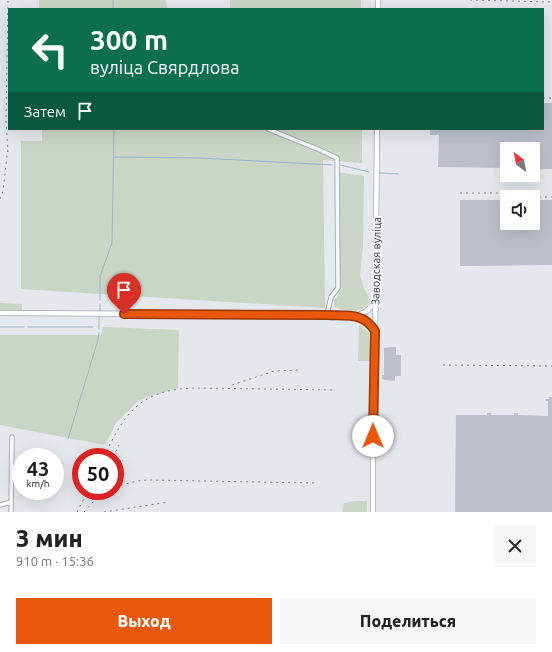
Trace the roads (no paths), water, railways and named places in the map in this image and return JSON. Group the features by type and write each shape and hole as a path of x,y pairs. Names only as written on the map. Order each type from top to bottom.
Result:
{"main road":[{"name":"Заводская вуліца","path":"373,512 373,387 376,300 377,130"},
{"path":"356,316 367,311 376,300"},
{"path":"0,313 356,316 366,319 375,331"}],"street":[{"path":"270,130 337,158 338,288 330,297 327,315"},
{"path":"11,512 12,437"},
{"path":"0,505 11,502"}],"waterway":[{"path":"113,0 113,8"},
{"path":"100,300 100,276 112,243 114,130"},
{"path":"114,157 200,158 332,165"},
{"path":"340,165 369,172"},
{"path":"379,173 398,174"},
{"path":"100,304 100,311"},
{"path":"99,316 99,329"},
{"path":"0,327 24,327"},
{"path":"28,327 93,327"},
{"path":"68,439 99,333"}],"railway":[{"path":"470,0 552,2"},
{"path":"8,1 6,121 8,152"},
{"path":"544,98 552,98"},
{"path":"0,199 3,191 8,147"},
{"path":"460,193 500,193"},
{"path":"540,197 552,197"},
{"path":"443,365 552,366"},
{"path":"232,385 274,371 301,370"},
{"path":"108,448 128,415 138,406 149,398 177,389 335,390"},
{"path":"124,485 147,480 316,483"},
{"path":"77,512 83,500"},
{"path":"84,512 95,500"},
{"path":"104,512 169,502"}]}
